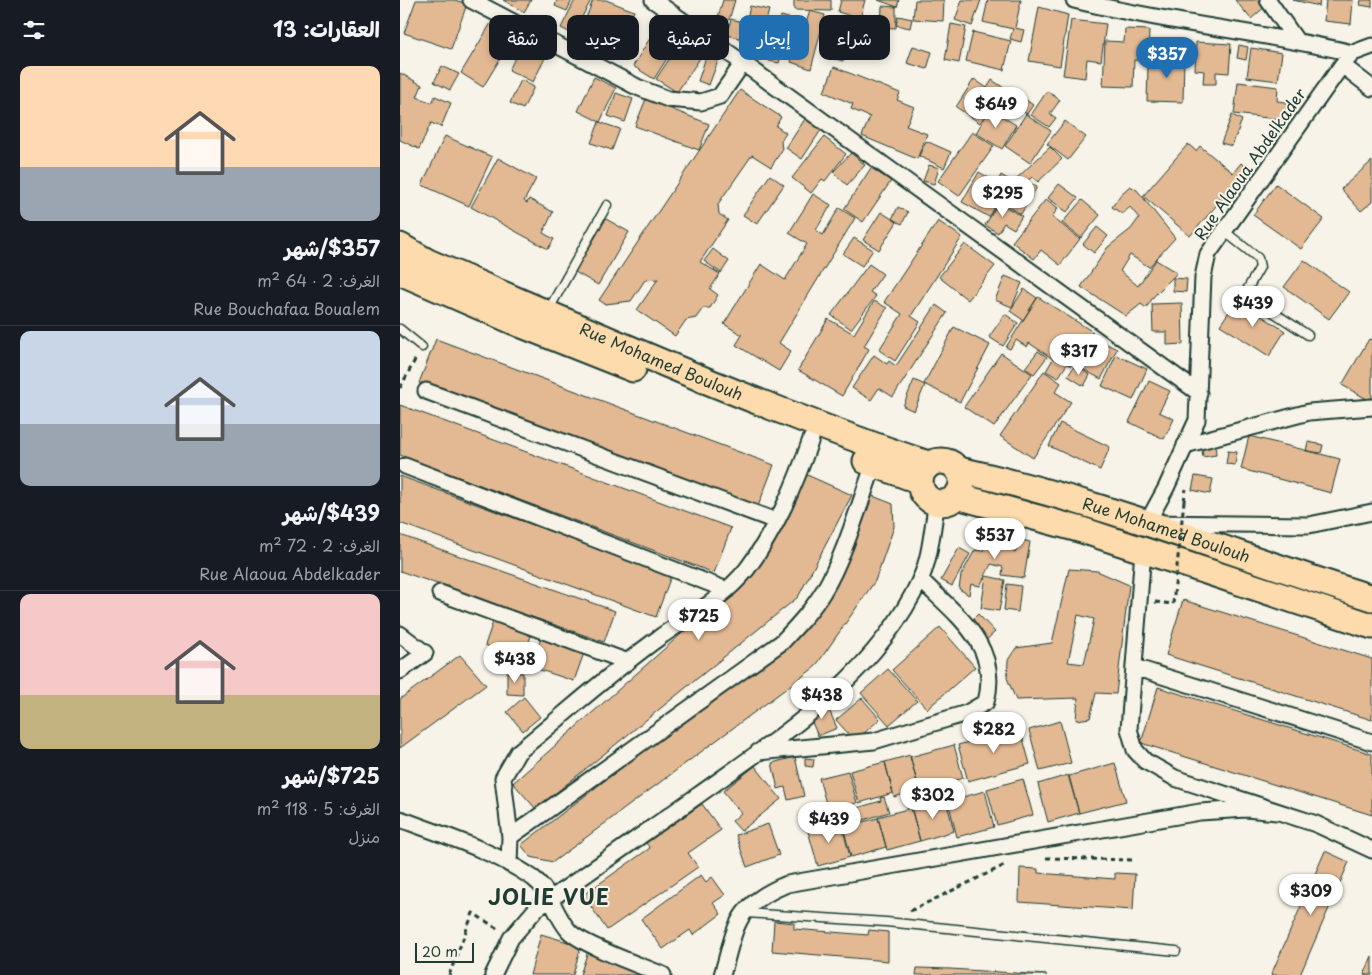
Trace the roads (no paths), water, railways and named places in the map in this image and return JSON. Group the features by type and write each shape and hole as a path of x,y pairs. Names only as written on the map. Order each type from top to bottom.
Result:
{"main road":[{"name":"Rue Mohamed Boulouh","path":"400,246 428,262 712,384 855,440 924,473"},
{"path":"400,272 522,326 874,464 924,473 945,460 959,470 963,480 947,499"},
{"name":"Rue Mohamed Boulouh","path":"959,470 1010,481 1147,523 1372,598"},
{"path":"924,473 926,497 947,499 1082,530 1372,626"}],"street":[{"path":"471,0 637,87 668,99 702,102 720,96 744,63"},
{"path":"653,0 744,63 1199,393"},
{"path":"1074,0 1129,13 1296,40 1353,53"},
{"path":"1268,0 1296,40"},
{"name":"Rue Alaoua Abdelkader","path":"1147,523 1166,488 1197,420 1203,277 1208,254 1342,64 1353,53 1372,46"},
{"path":"1342,64 1372,88"},
{"path":"426,391 776,521"},
{"path":"1185,445 1309,412 1372,407"},
{"path":"509,864 510,837 503,778 518,752 661,636 720,598 747,569 776,521 795,485 811,440"},
{"path":"510,837 782,642 804,618 824,591 843,547 874,464"},
{"path":"405,466 727,590"},
{"path":"493,975 511,938 530,916 758,752 863,666 890,632 920,579 947,499"},
{"path":"1147,523 1309,525 1372,512"},
{"path":"1143,551 1129,729 1135,750 1145,761 1175,778 1316,824 1372,850"},
{"path":"758,752 874,741 967,713 986,702 988,676 985,655 977,636 920,579"},
{"path":"440,592 628,662"},
{"path":"400,634 425,652 400,671"},
{"path":"1134,667 1372,742"},
{"path":"722,975 743,913 750,904 766,892 787,884 1200,812 1246,808 1277,812"},
{"path":"400,819 484,850 509,864 540,884 552,899 564,924 577,937 663,975"}],"lane":[{"path":"547,313 607,206"},
{"path":"1224,231 1258,258 1260,267 1248,288 1250,297 1308,335"},
{"path":"400,329 422,347"},
{"path":"743,913 886,922 1176,951"}],"district":[{"name":"JOLIE VUE","path":"549,898"}]}
